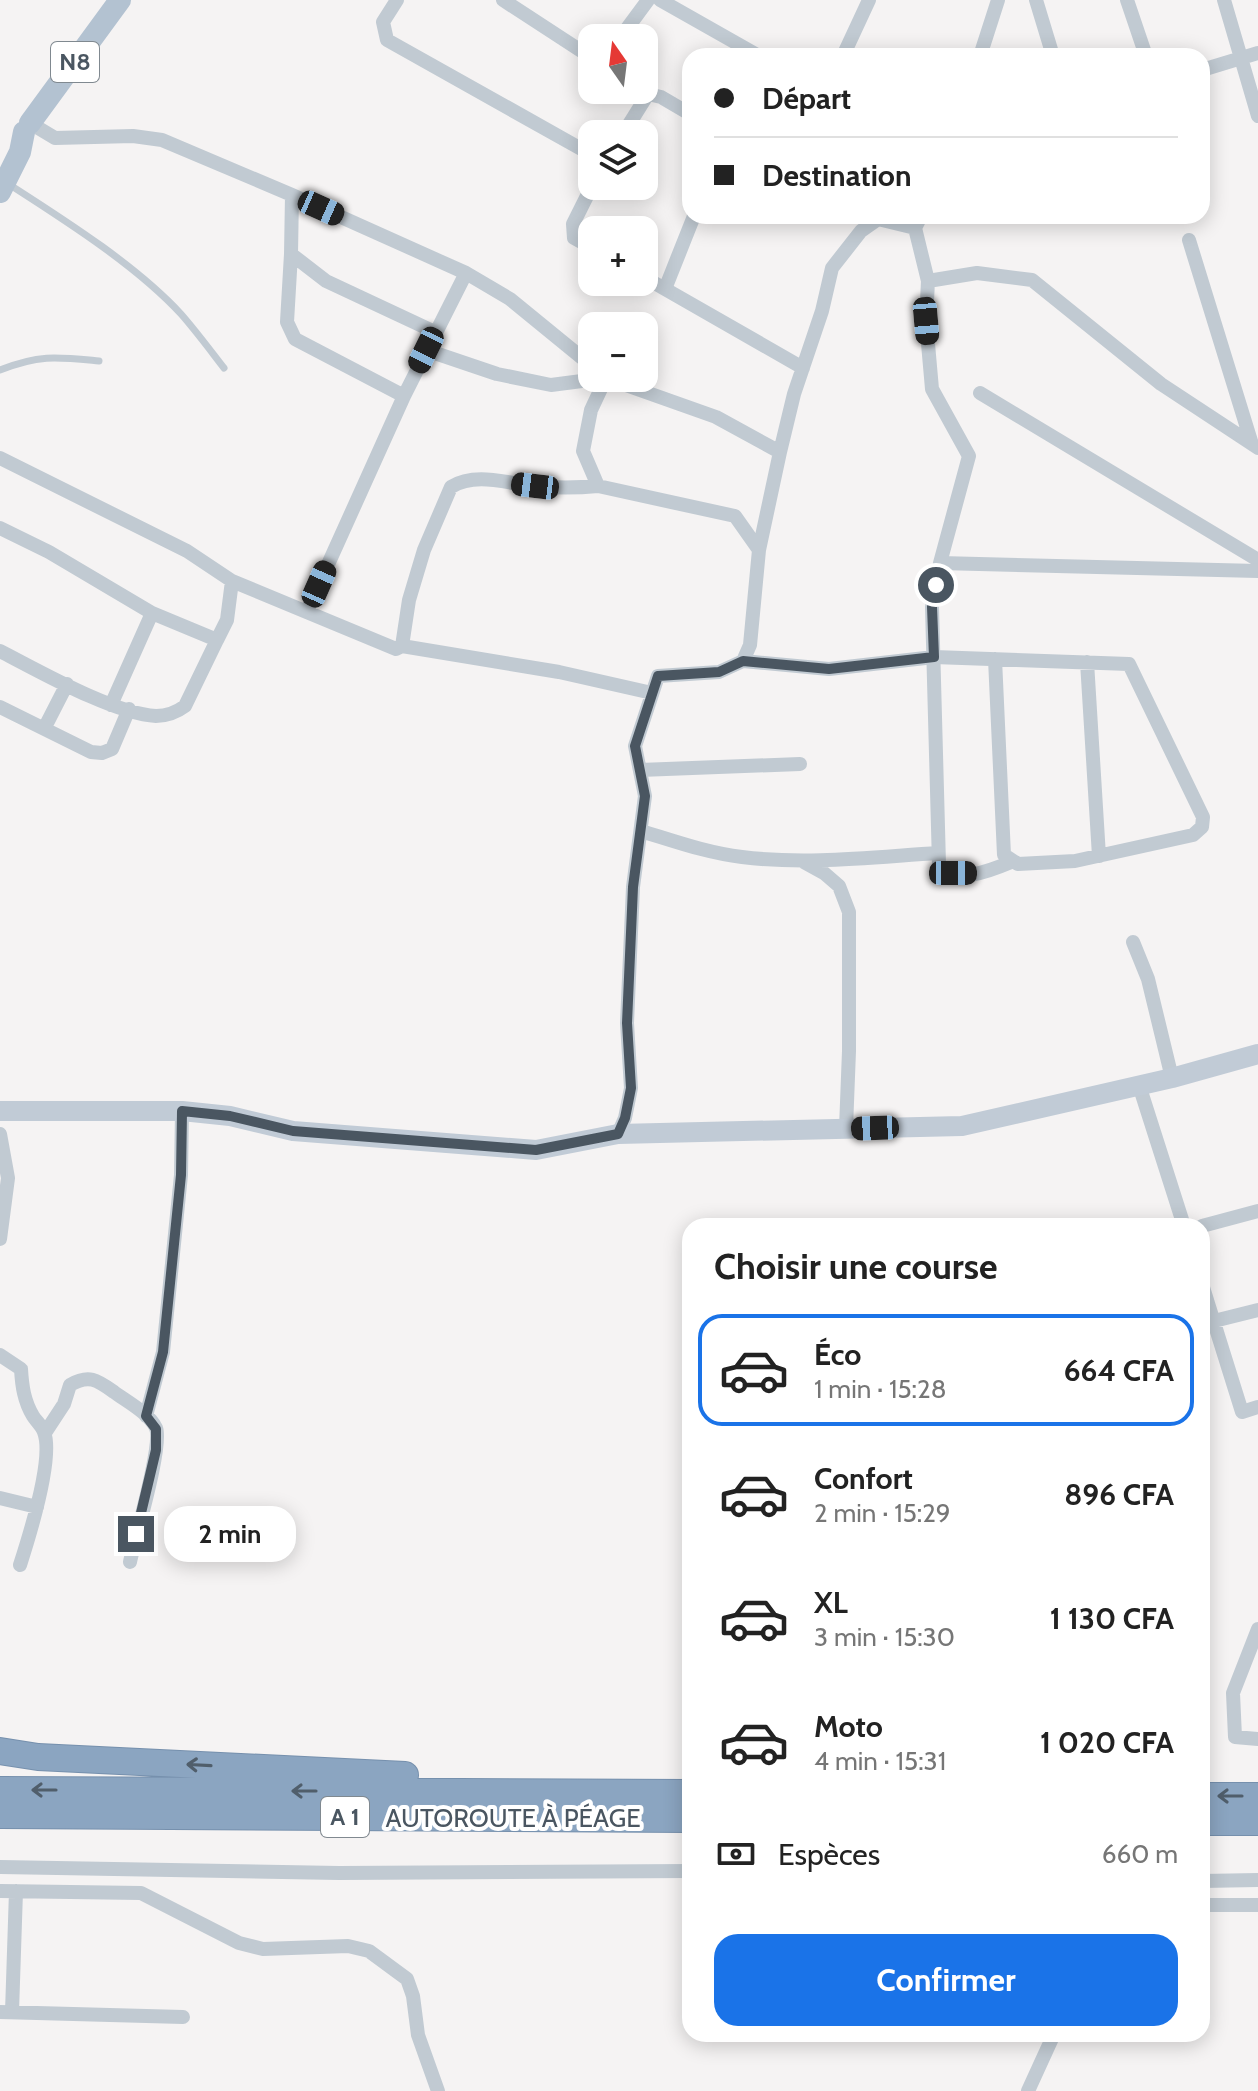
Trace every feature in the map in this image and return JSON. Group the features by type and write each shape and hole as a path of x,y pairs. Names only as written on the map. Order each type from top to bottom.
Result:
{"highway":[{"path":"0,1751 38,1757 493,1779 612,1792"},
{"name":"A 1","path":"0,1790 682,1793"},
{"path":"1210,1796 1258,1796"},
{"name":"AUTOROUTE À PÉAGE","path":"0,1815 682,1819"},
{"path":"0,1833 619,1819"},
{"path":"1210,1822 1258,1822"}],"main road":[{"name":"N8","path":"27,128 120,0"},
{"path":"0,158 8,145 27,128"},
{"path":"3,187 20,152 27,128"}],"street":[{"path":"397,0 383,22 387,40 578,147"},
{"path":"503,0 578,49"},
{"path":"630,24 648,0"},
{"path":"660,0 745,48"},
{"path":"847,48 869,0"},
{"path":"983,48 998,0"},
{"path":"1036,0 1051,48"},
{"path":"1127,0 1143,48"},
{"path":"1224,0 1258,116"},
{"path":"1210,68 1258,53"},
{"path":"658,96 682,109"},
{"path":"27,128 55,138 133,136 162,140 466,273 510,299 578,355"},
{"path":"292,195 287,322 295,339 404,396"},
{"path":"578,240 574,238 573,224 585,200"},
{"path":"665,289 691,224"},
{"path":"743,661 750,645 759,550 794,394 822,311 832,268 869,224"},
{"path":"918,224 928,281 926,321 932,389 969,456 940,563 932,607 939,864 943,870 953,873 980,874 1011,862"},
{"path":"1189,240 1254,445"},
{"path":"291,254 326,281 435,332"},
{"path":"307,611 404,396 466,273"},
{"path":"928,281 977,273 1032,280 1161,384 1254,445"},
{"path":"658,285 803,368"},
{"path":"426,350 497,374 551,385 578,382"},
{"path":"598,486 583,451 591,410 599,392"},
{"path":"645,392 716,417 780,452"},
{"path":"980,393 1258,560"},
{"path":"0,458 187,551 232,581 385,646 396,649 402,646 559,672 652,693"},
{"path":"402,646 409,600 424,550 451,487 460,481 481,479 546,487 598,486 735,516 759,550"},
{"path":"0,528 49,552 152,613 217,640"},
{"path":"940,563 1258,571"},
{"path":"0,651 111,705 156,716 175,713 185,706 227,620 232,581"},
{"path":"111,705 152,613"},
{"path":"618,1134 631,1088 627,1023 633,887 645,796 635,746 658,676 719,672 743,661 829,669 934,657 1087,662 1129,664 1203,817 1202,827 1193,835 1075,861 1011,862 1004,855 995,659"},
{"path":"1087,662 1099,856"},
{"path":"45,727 67,684"},
{"path":"0,707 91,752 102,753 112,749 129,709"},
{"path":"640,770 800,764"},
{"path":"641,831 690,847 739,857 804,862 938,853"},
{"path":"804,862 839,886 849,912 846,1128"},
{"path":"1133,942 1148,979 1172,1078"},
{"path":"0,1111 182,1111 230,1116 293,1131 536,1150 618,1134 962,1126 1172,1078 1258,1054"},
{"path":"1139,1085 1181,1218"},
{"path":"146,1416 163,1352 181,1175 182,1111"},
{"path":"0,1134 8,1178 1,1235"},
{"path":"1210,1224 1258,1211"},
{"path":"1210,1309 1242,1412 1258,1407"},
{"path":"1214,1321 1258,1310"},
{"path":"0,1355 21,1369 22,1391 32,1415 45,1433"},
{"path":"20,1565 44,1471 45,1433 64,1404 70,1385 83,1378 96,1379 146,1416 156,1429 156,1450 130,1562"},
{"path":"0,1498 37,1507"},
{"path":"1258,1629 1233,1693 1235,1737 1258,1739"},
{"path":"0,1867 339,1873 682,1871"},
{"path":"1210,1881 1258,1880"},
{"path":"0,1891 141,1893 239,1943 263,1949 362,1948 392,1967 411,1985 418,2035 438,2091"},
{"path":"16,1891 6,2012 183,2017"},
{"path":"1210,1905 1258,1905"},
{"path":"1028,2091 1050,2042"}],"lane":[{"path":"3,187 65,220 131,271 180,313 224,368"},
{"path":"0,370 24,360 49,356 99,361"}],"route":[{"path":"136,1534 156,1450 156,1429 146,1416 163,1352 181,1175 182,1111 230,1116 293,1131 536,1150 618,1134 631,1088 627,1023 633,887 645,796 635,746 658,676 719,672 743,661 829,669 934,657 932,607 936,585"}]}
